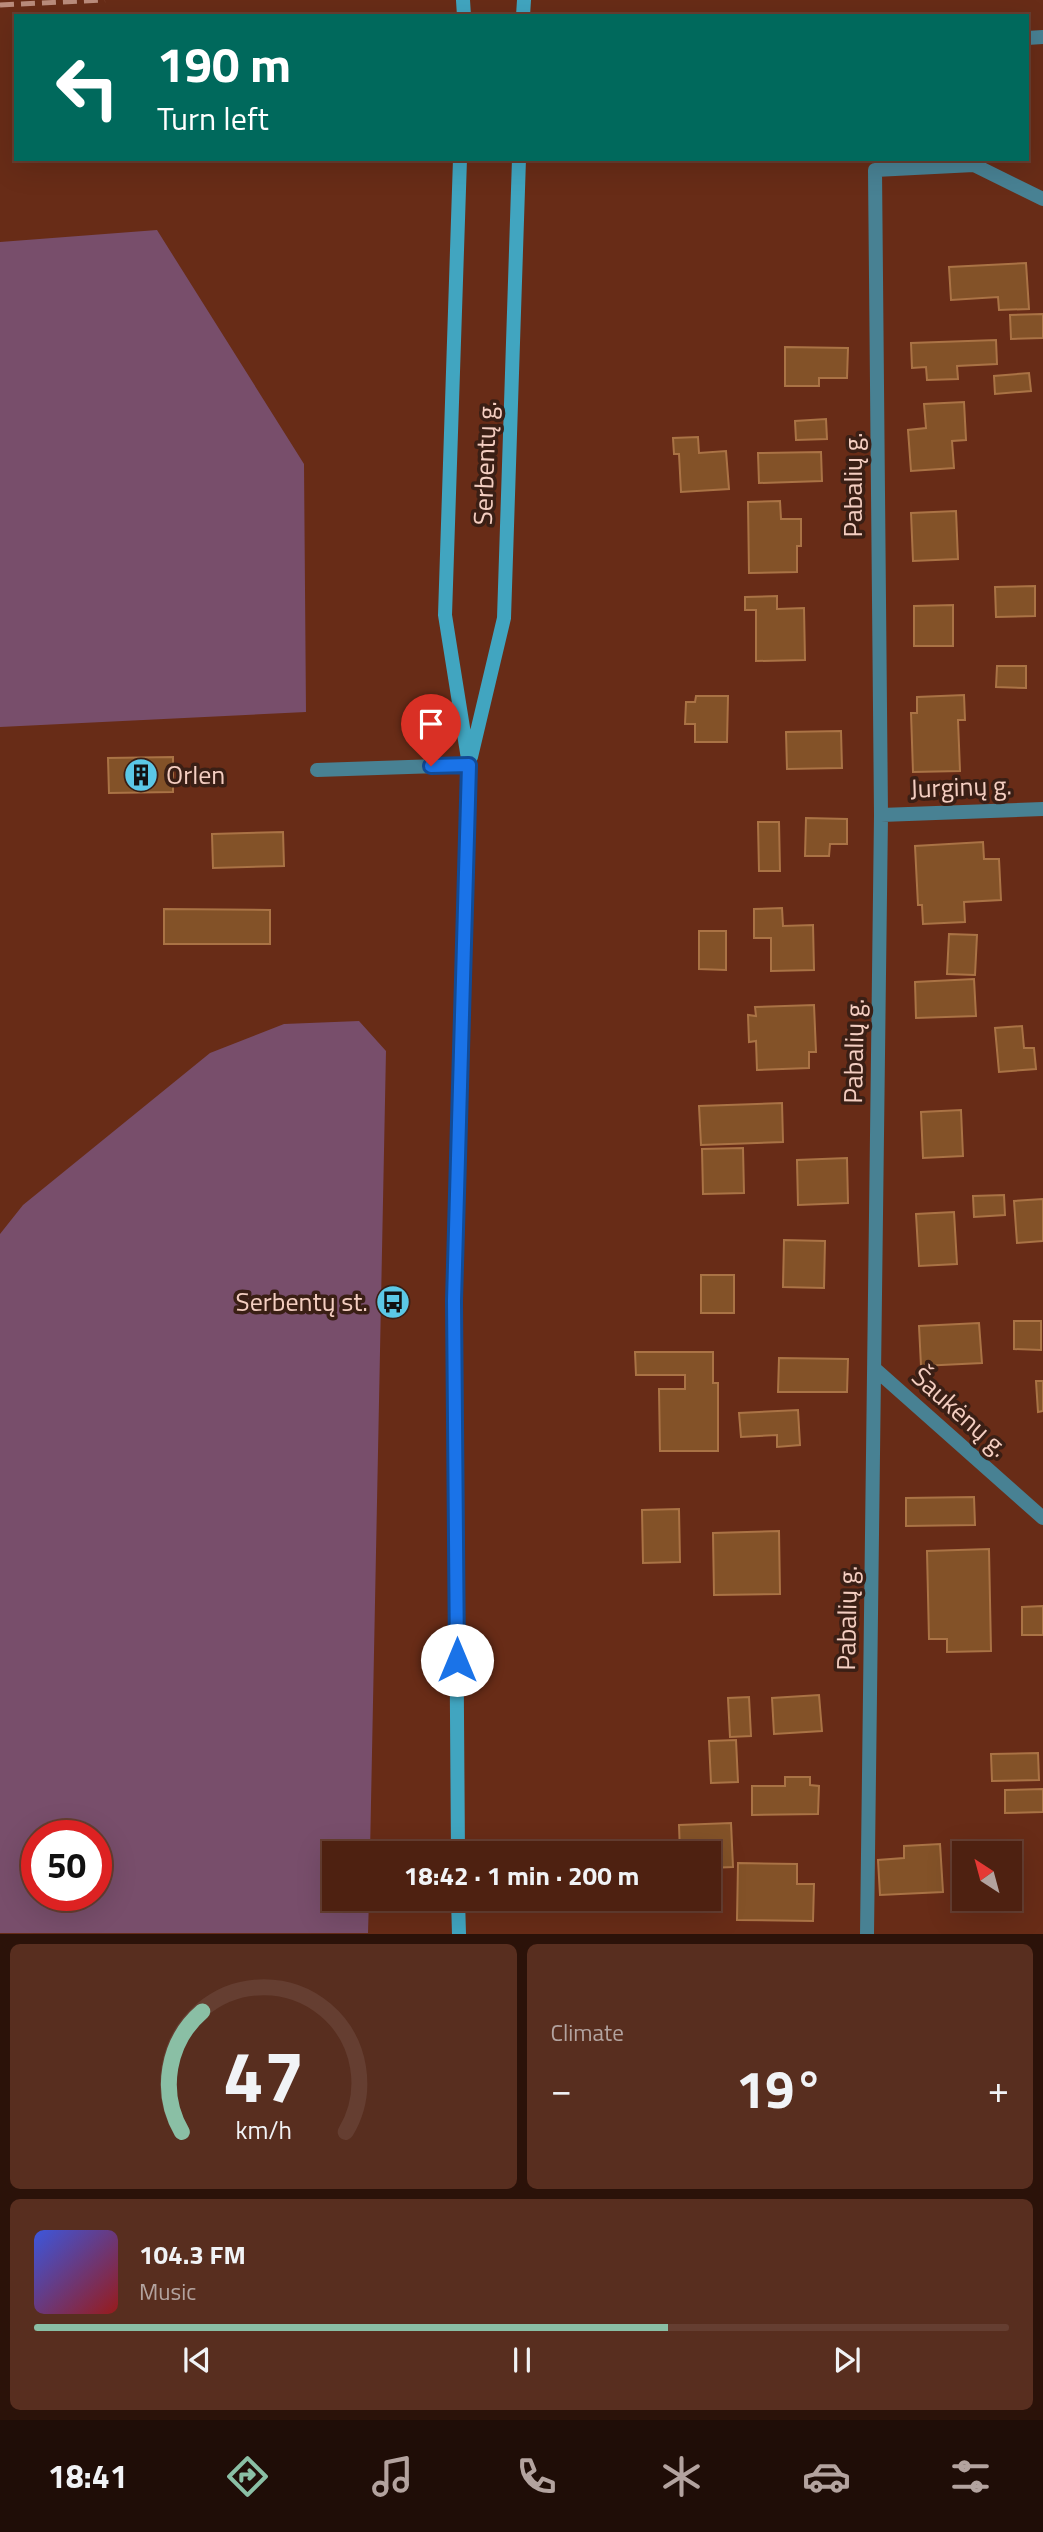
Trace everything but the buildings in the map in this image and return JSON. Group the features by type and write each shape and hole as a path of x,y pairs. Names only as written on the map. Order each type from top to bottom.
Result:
{"main road":[{"name":"Serbentų g.","path":"458,1841 454,1301 469,765 445,615 460,161"},
{"name":"Serbentų g.","path":"469,765 504,618 519,161"},
{"path":"458,1911 459,1934"}],"street":[{"path":"879,165 974,165 1043,199"},
{"name":"Pabalių g.","path":"867,1934 881,815 879,165"},
{"path":"317,770 469,765"},
{"name":"Jurginų g.","path":"881,815 1043,809"},
{"name":"Šaukėnų g.","path":"875,1369 1043,1518"}],"shaded area":[{"path":"157,230 304,464 306,712 0,727 0,242"},
{"path":"359,1021 386,1051 370,1841 322,1841 322,1911 369,1911 368,1933 0,1933 0,1234 23,1205 210,1053 284,1024"}],"railway":[{"path":"0,5 105,0"}],"place":[{"name":"Orlen","path":"141,775"},
{"name":"Serbentų st.","path":"393,1302"}],"route":[{"path":"431,766 469,765 454,1301 457,1660"}]}
